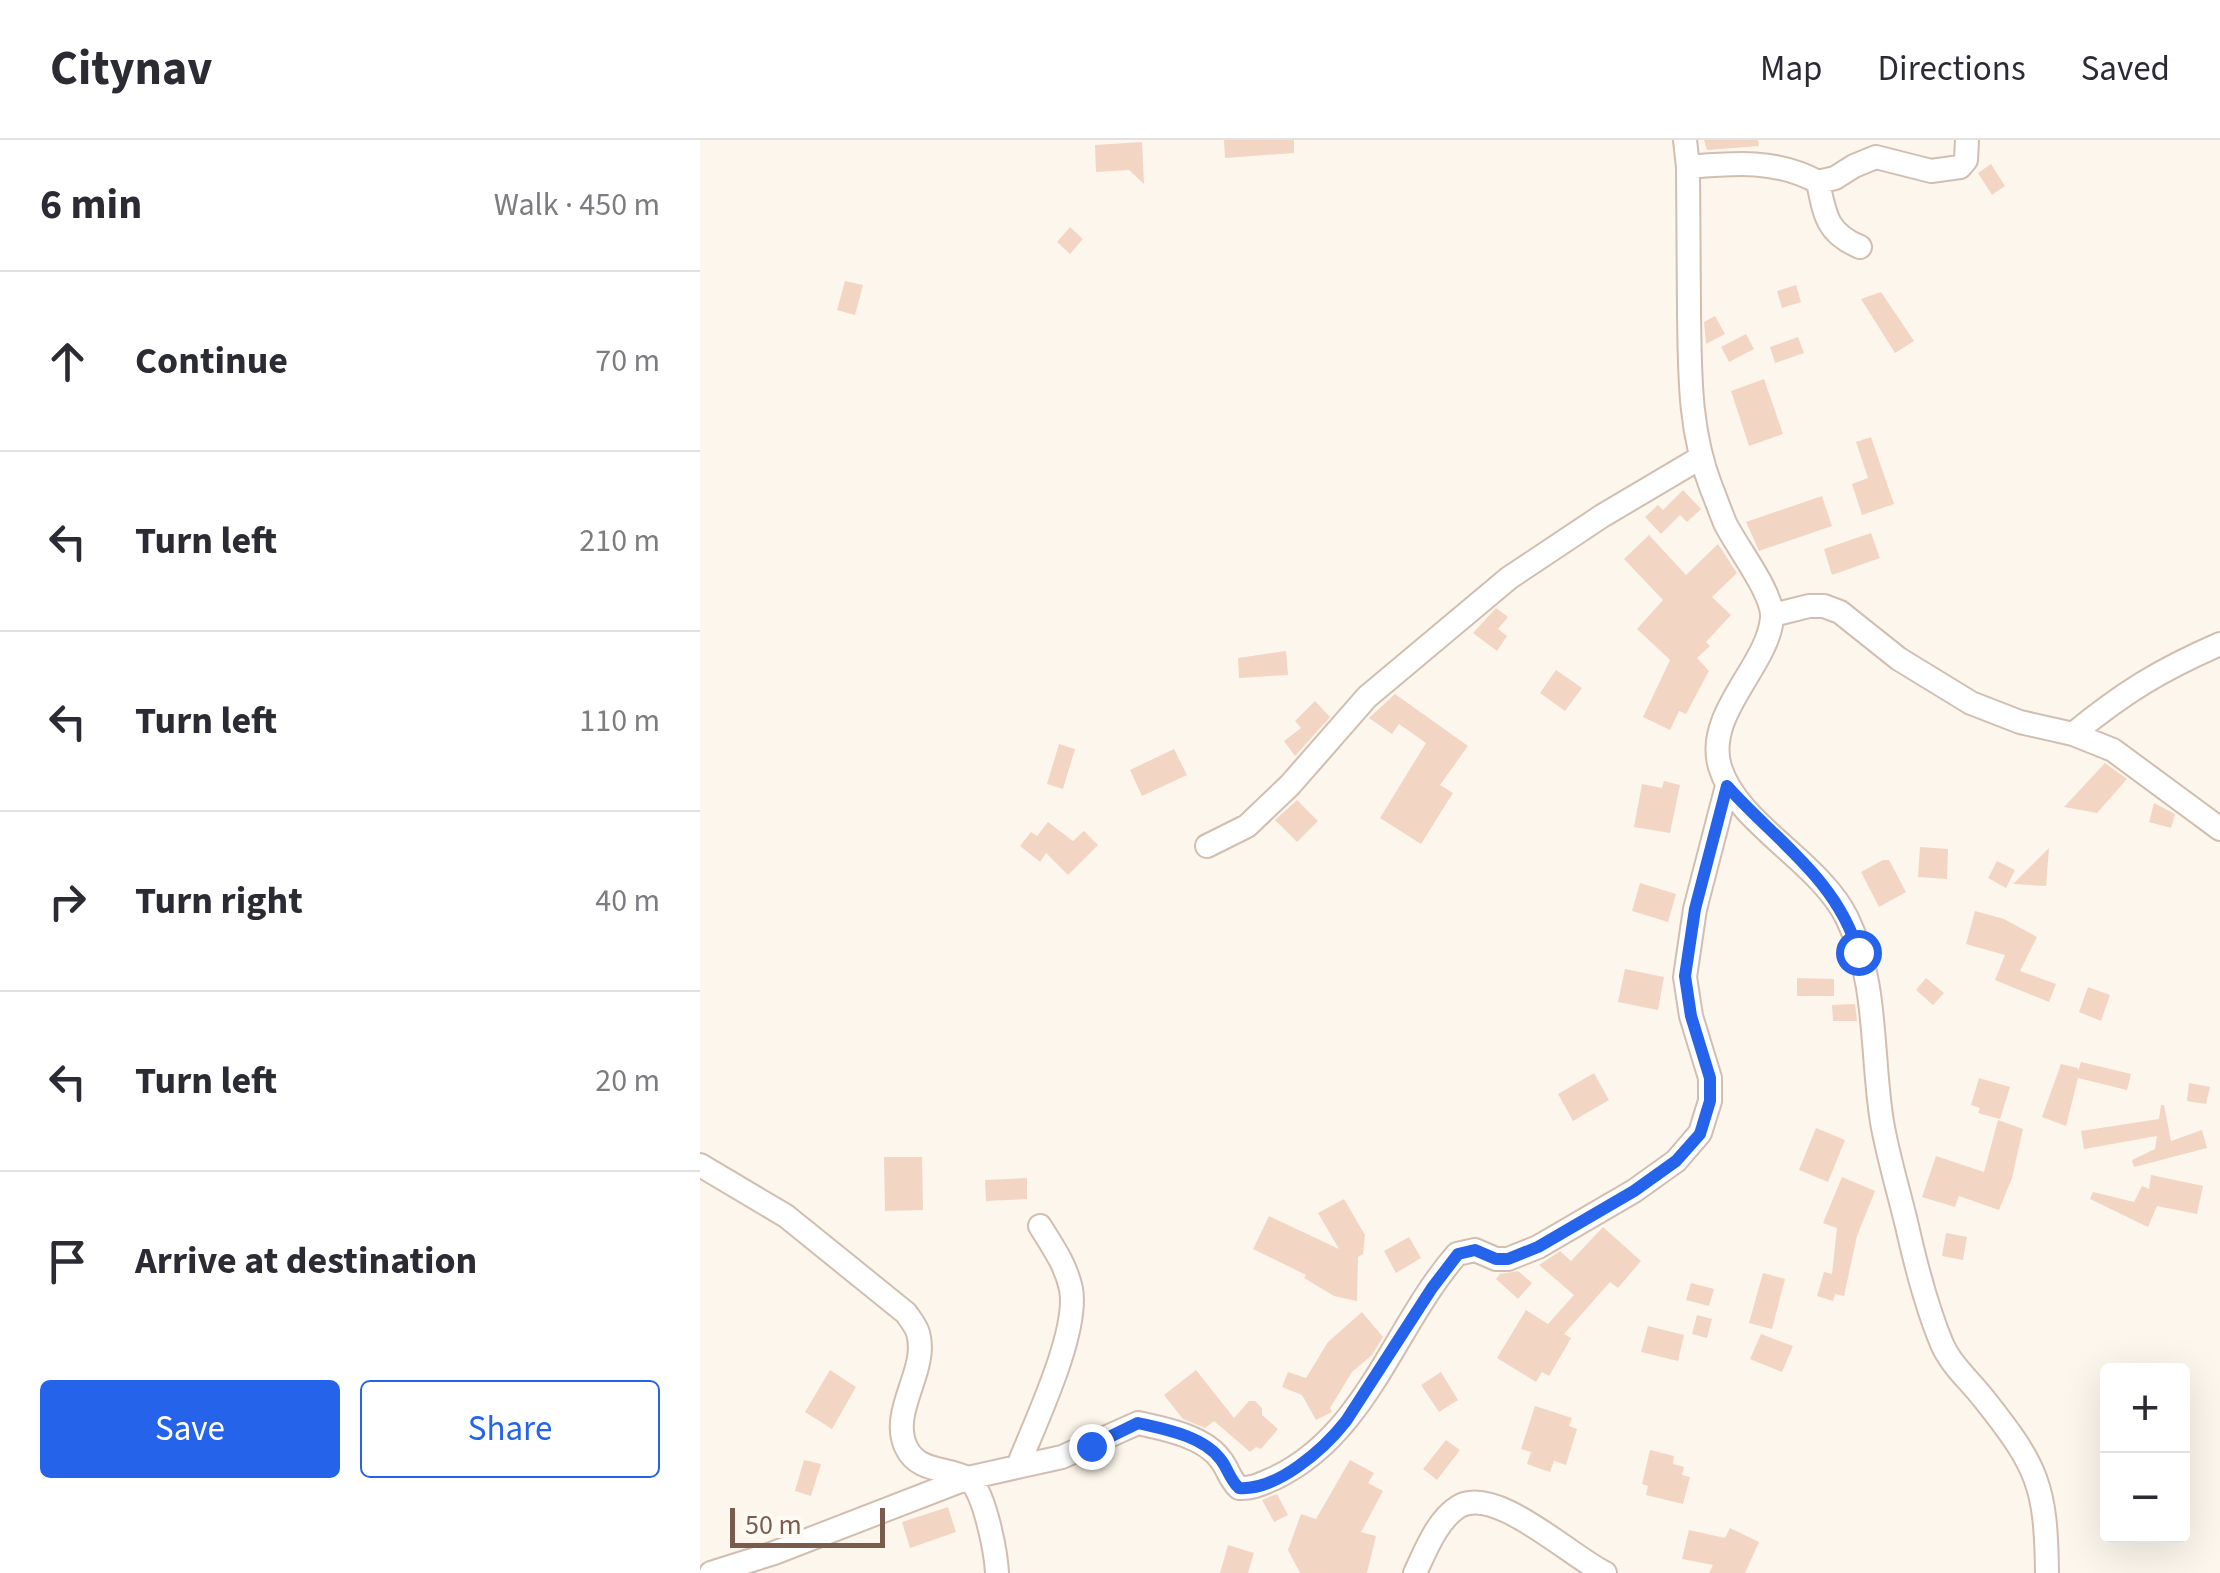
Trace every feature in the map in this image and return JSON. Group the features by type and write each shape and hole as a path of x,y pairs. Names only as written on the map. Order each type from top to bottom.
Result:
{"street":[{"path":"1685,140 1690,409 1700,458 1725,522 1773,614 1768,637 1740,686 1718,747 1719,763 1727,786 1824,884 1853,931 1868,986 1882,1120 1917,1271 1950,1358 2018,1445 2041,1486 2047,1573"},
{"path":"1688,168 1740,162 1771,165 1800,172 1818,182 1876,158 1931,171 1960,167 1966,160 1967,140"},
{"path":"1818,182 1830,227 1840,238 1860,246"},
{"path":"1207,846 1246,826 1290,785 1367,697 1509,578 1602,516 1700,458"},
{"path":"1773,614 1808,606 1840,612 1899,658 1971,704 2113,750 2220,828"},
{"path":"2073,734 2125,692 2168,666 2220,644"},
{"path":"711,1573 774,1554 968,1478 1062,1457 1138,1423 1204,1445 1221,1459 1239,1488 1266,1482 1310,1458 1332,1438 1458,1254 1475,1250 1496,1259 1522,1254 1634,1191 1676,1161 1700,1134 1710,1101 1710,1078 1691,1016 1685,976 1695,909 1727,786"},
{"path":"700,1165 786,1216 906,1313 918,1331 920,1348 902,1430 906,1447 922,1464 968,1478 979,1492 997,1573"},
{"path":"1018,1466 1069,1327 1072,1292 1063,1263 1040,1226"},
{"path":"1415,1573 1440,1524 1461,1504 1472,1503 1490,1505 1528,1522 1604,1573"}],"building":[{"path":"1224,140 1294,140 1294,153 1225,158"},
{"path":"1704,140 1758,140 1759,146 1707,150"},
{"path":"1142,142 1144,184 1129,170 1096,172 1095,145"},
{"path":"1991,164 2005,186 1992,195 1978,173"},
{"path":"1070,227 1083,239 1070,254 1057,242"},
{"path":"845,281 863,285 855,315 837,310"},
{"path":"1796,285 1801,302 1782,308 1777,291"},
{"path":"1881,292 1914,341 1895,353 1861,299"},
{"path":"1715,316 1725,334 1706,344 1704,322"},
{"path":"1746,334 1754,349 1729,362 1721,347"},
{"path":"1798,337 1804,353 1775,363 1770,347"},
{"path":"1764,379 1783,434 1749,446 1731,391"},
{"path":"1871,437 1894,504 1862,515 1852,484 1868,478 1856,442"},
{"path":"1683,490 1701,509 1687,522 1680,515 1661,534 1645,517 1658,505 1663,510"},
{"path":"1822,496 1832,526 1759,551 1746,522"},
{"path":"1871,533 1880,558 1832,575 1824,549"},
{"path":"1649,535 1686,575 1718,544 1737,573 1712,597 1731,615 1697,658 1709,671 1686,714 1679,711 1670,730 1643,717 1670,660 1637,629 1663,600 1624,559"},
{"path":"1496,608 1508,617 1498,629 1507,636 1497,651 1473,633"},
{"path":"1286,651 1288,675 1239,678 1238,658"},
{"path":"1556,670 1582,688 1565,711 1540,693"},
{"path":"1395,694 1468,746 1440,785 1453,793 1421,844 1380,818 1426,743 1399,724 1392,734 1369,718"},
{"path":"1315,701 1330,717 1295,756 1284,741 1301,728 1295,721"},
{"path":"1059,744 1075,749 1063,789 1047,784"},
{"path":"1174,749 1187,775 1142,796 1130,770"},
{"path":"2105,763 2127,779 2097,813 2064,807"},
{"path":"1664,781 1680,785 1670,833 1634,827 1642,784 1662,788"},
{"path":"1297,800 1318,821 1297,842 1275,820"},
{"path":"2154,803 2175,814 2171,828 2149,822"},
{"path":"1048,822 1073,841 1084,831 1098,845 1068,875 1046,853 1040,862 1020,846 1031,832 1037,836"},
{"path":"1920,847 1948,849 1947,879 1918,877"},
{"path":"2049,848 2046,886 2013,884"},
{"path":"1889,860 1906,892 1879,907 1861,872"},
{"path":"1997,861 2015,870 2006,888 1988,878"},
{"path":"1640,883 1676,894 1668,922 1632,911"},
{"path":"1975,911 2004,919 2037,937 2020,971 2056,984 2049,1002 1995,980 2005,955 1966,944"},
{"path":"1625,969 1664,977 1658,1010 1618,1002"},
{"path":"1797,978 1834,979 1834,996 1797,996"},
{"path":"1926,978 1944,993 1933,1005 1916,990"},
{"path":"2088,987 2110,995 2101,1021 2079,1012"},
{"path":"1855,1004 1857,1021 1833,1021 1832,1005"},
{"path":"2081,1062 2131,1074 2127,1090 2078,1078 2066,1126 2042,1117 2061,1064 2078,1071"},
{"path":"1594,1073 1609,1100 1573,1121 1558,1094"},
{"path":"1979,1078 2010,1087 2000,1119 1978,1113 1980,1108 1971,1105"},
{"path":"2189,1083 2210,1087 2206,1104 2187,1101"},
{"path":"2161,1105 2171,1141 2202,1130 2207,1148 2134,1167 2132,1160 2155,1149 2157,1136 2084,1149 2081,1131 2159,1119"},
{"path":"1998,1120 2023,1129 2012,1178 1999,1210 1959,1196 1955,1207 1922,1197 1936,1156 1984,1172"},
{"path":"1816,1128 1845,1140 1828,1182 1799,1170"},
{"path":"884,1157 922,1157 923,1210 885,1211"},
{"path":"2151,1175 2203,1186 2197,1214 2157,1206 2148,1227 2090,1199 2093,1192 2134,1202 2142,1186 2149,1189"},
{"path":"1842,1177 1875,1191 1857,1236 1844,1296 1835,1294 1833,1301 1817,1296 1824,1272 1832,1274 1837,1228 1823,1223"},
{"path":"1027,1178 1027,1199 986,1201 985,1180"},
{"path":"1344,1199 1365,1235 1363,1254 1358,1257 1357,1301 1334,1296 1304,1278 1306,1275 1253,1249 1269,1216 1339,1249 1318,1213"},
{"path":"1603,1227 1641,1261 1618,1288 1610,1282 1564,1334 1571,1338 1566,1347 1549,1376 1542,1372 1536,1382 1497,1358 1526,1310 1548,1324 1574,1295 1539,1265 1560,1251 1571,1261"},
{"path":"1946,1233 1967,1237 1963,1260 1942,1256"},
{"path":"1409,1237 1421,1258 1396,1273 1384,1251"},
{"path":"1518,1271 1532,1283 1518,1299 1496,1279 1500,1274"},
{"path":"1763,1273 1785,1279 1772,1329 1749,1323"},
{"path":"1691,1283 1714,1289 1709,1306 1686,1300"},
{"path":"1362,1312 1383,1337 1372,1355 1352,1372 1330,1408 1332,1412 1316,1420 1302,1395 1282,1387 1288,1372 1306,1378 1328,1342"},
{"path":"1697,1315 1712,1319 1707,1338 1692,1334"},
{"path":"1648,1326 1684,1335 1678,1361 1641,1352"},
{"path":"1761,1334 1793,1346 1782,1372 1750,1359"},
{"path":"830,1370 856,1387 832,1429 805,1412"},
{"path":"1196,1370 1234,1418 1249,1401 1262,1408 1262,1415 1278,1429 1261,1449 1256,1447 1250,1452 1214,1421 1205,1428 1183,1419 1164,1395"},
{"path":"1441,1372 1458,1400 1439,1412 1421,1385"},
{"path":"1535,1406 1572,1418 1569,1426 1577,1429 1566,1465 1554,1461 1550,1472 1527,1464 1531,1452 1521,1449"},
{"path":"1446,1440 1460,1450 1437,1480 1423,1469"},
{"path":"1650,1450 1674,1456 1673,1464 1684,1467 1682,1475 1690,1477 1683,1504 1646,1495 1648,1486 1642,1484"},
{"path":"804,1460 821,1464 811,1496 795,1491"},
{"path":"1350,1460 1374,1473 1368,1483 1383,1491 1361,1532 1376,1536 1367,1573 1300,1573 1288,1550 1301,1514 1316,1519"},
{"path":"1277,1494 1288,1515 1274,1522 1262,1500"},
{"path":"948,1507 956,1532 910,1548 902,1522"},
{"path":"1730,1528 1759,1542 1745,1573 1709,1573 1713,1565 1682,1559 1689,1530 1725,1538"},
{"path":"1228,1545 1254,1553 1248,1573 1220,1573"}],"route":[{"path":"1091,1446 1138,1423 1193,1439 1212,1450 1239,1488 1254,1487 1296,1468 1346,1421 1458,1254 1475,1250 1496,1259 1508,1259 1522,1254 1634,1191 1676,1161 1700,1134 1710,1101 1710,1078 1691,1016 1685,976 1695,909 1727,786 1824,884 1847,917 1858,952"}]}
